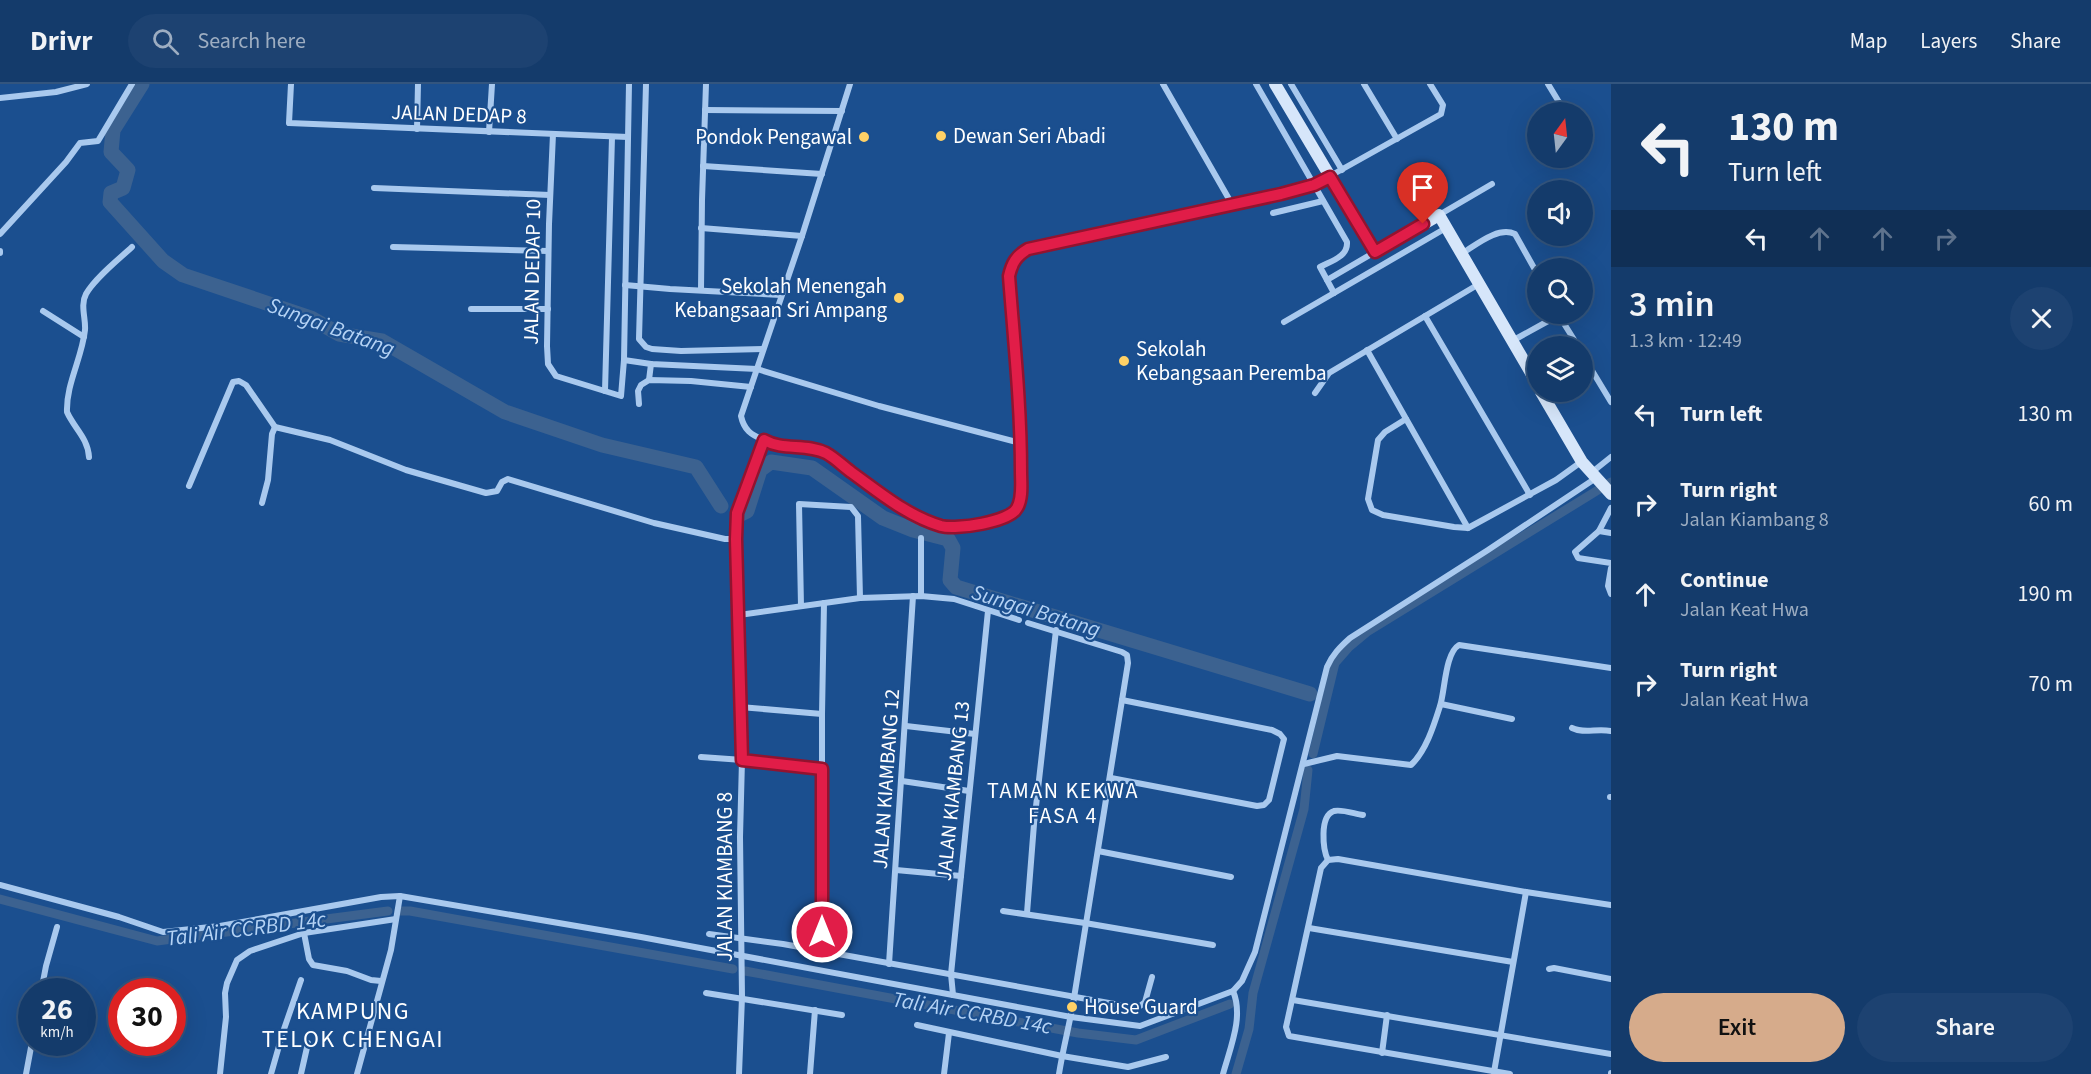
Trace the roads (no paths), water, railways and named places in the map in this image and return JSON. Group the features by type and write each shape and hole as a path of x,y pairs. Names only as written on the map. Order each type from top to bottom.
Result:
{"street":[{"path":"0,99 56,92 87,84"},
{"path":"0,234 59,170 74,149 83,141 99,141 132,84"},
{"name":"JALAN DEDAP 8","path":"291,84 290,123 628,137"},
{"path":"417,129 418,84"},
{"path":"489,132 492,84"},
{"path":"612,137 605,391 621,396 624,360 629,84"},
{"path":"646,84 639,339 646,347 681,351 763,350"},
{"path":"701,290 706,84"},
{"path":"850,84 802,236 741,416 742,424 753,436 774,446 811,449 826,453 896,505 939,526 952,529 1009,515 1016,510 1020,501 1020,443 1009,276 1015,258 1028,249 1233,206 1314,185 1441,114 1443,105 1430,84"},
{"path":"1163,84 1233,206"},
{"path":"1256,84 1347,242 1348,249 1344,254 1320,267 1334,293"},
{"path":"1275,84 1375,252"},
{"path":"1291,84 1342,170"},
{"path":"1364,84 1397,139"},
{"path":"1548,84 1559,102"},
{"path":"705,110 842,111"},
{"name":"JALAN DEDAP 10","path":"553,134 548,251 548,364 556,376 605,391"},
{"path":"704,166 822,174"},
{"path":"1327,280 1492,184"},
{"path":"374,188 550,195"},
{"path":"1274,213 1323,201"},
{"path":"1439,215 1527,366"},
{"path":"701,228 802,236"},
{"path":"1284,322 1446,228"},
{"path":"1461,254 1500,232 1509,231 1515,234 1528,258"},
{"path":"89,457 88,445 70,418 66,405 84,337 86,323 84,300 90,288 132,247"},
{"path":"393,247 548,251"},
{"path":"1315,393 1329,373 1479,284"},
{"path":"625,285 781,295"},
{"path":"471,309 548,309"},
{"path":"43,311 84,337"},
{"path":"1425,316 1530,495"},
{"path":"1512,341 1542,324"},
{"path":"1367,350 1468,528"},
{"path":"624,360 651,364 756,369 879,406 1020,443"},
{"path":"649,380 651,364"},
{"path":"691,381 692,366"},
{"path":"1593,372 1611,402"},
{"path":"639,404 640,386 649,380 691,381 751,387"},
{"path":"189,486 233,382 239,381 246,385 275,427 330,440 405,470 490,494 497,491 502,482 508,479 654,523 725,539 736,539"},
{"path":"1547,402 1582,462 1601,484"},
{"path":"1406,419 1385,432 1378,440 1368,499 1369,506 1376,513 1383,515 1468,528 1530,495 1582,462"},
{"path":"262,503 268,480 272,434 275,427"},
{"name":"JALAN KIAMBANG 8","path":"739,1074 742,998 742,760 737,513 764,440"},
{"path":"0,885 119,917 163,932 220,926 381,897 400,896 1071,1017 1140,1026 1233,991 1247,973 1255,952 1331,657 1350,638 1488,550 1601,484 1611,457"},
{"path":"801,606 799,504 850,507 858,516 860,598"},
{"path":"1611,508 1599,531 1576,549 1575,555 1578,558 1611,566 1608,586 1611,594"},
{"path":"1599,531 1611,533"},
{"name":"JALAN KIAMBANG 12","path":"889,963 921,538"},
{"path":"739,615 860,598 917,596 954,599 1019,620"},
{"path":"822,951 824,603"},
{"name":"JALAN KIAMBANG 13","path":"953,995 951,974 988,611"},
{"path":"1029,622 1122,652 1127,656 1128,663 1071,1017 1059,1074"},
{"path":"1028,913 1036,805 1056,630"},
{"path":"1304,764 1337,756 1411,765 1429,736 1441,704 1450,658 1453,650 1459,645 1611,668"},
{"path":"1111,778 1257,806 1269,800 1284,739 1272,730 1122,700"},
{"path":"1441,704 1512,719"},
{"path":"740,707 822,714"},
{"path":"906,726 975,734"},
{"path":"1572,728 1583,732 1600,729 1611,731"},
{"path":"701,757 822,769"},
{"path":"902,781 969,791"},
{"path":"1328,860 1324,851 1324,826 1330,813 1336,811 1363,815"},
{"path":"1098,851 1231,877"},
{"path":"1510,1074 1289,1036 1286,1027 1321,868 1328,860 1338,860 1611,905"},
{"path":"896,870 961,876"},
{"path":"1494,1072 1526,892"},
{"path":"357,1074 390,950 400,896"},
{"path":"1003,911 1028,913 1213,945"},
{"path":"220,1074 226,1017 225,993 237,960 245,953 304,933 396,919"},
{"path":"44,978 57,927"},
{"path":"1309,928 1513,962"},
{"path":"304,933 309,959 313,965 347,971 371,980 381,981"},
{"path":"709,934 822,951 1131,1007 1140,1006 1148,998 1152,977"},
{"path":"1550,969 1611,979"},
{"path":"271,1074 282,1032 301,980"},
{"path":"1222,1074 1238,1017 1233,991"},
{"path":"706,993 842,1015"},
{"path":"1293,1000 1611,1054"},
{"path":"810,1074 815,1010"},
{"path":"1382,1053 1387,1015"},
{"path":"917,1025 1062,1056 1128,1067 1166,1057"},
{"path":"944,1074 949,1032"},
{"path":"301,1074 308,1043"},
{"path":"26,1074 29,1056"}],"waterway":[{"name":"Sungai Batang","path":"142,84 113,130 111,152 128,170 123,188 111,193 110,202 163,261 183,275 311,318 339,334 382,341 505,412 602,445 696,467 721,506"},
{"name":"Sungai Batang","path":"741,514 747,511 760,470 771,462 812,468 883,518 913,530 948,539 953,548 950,580 956,587 1310,694"},
{"path":"1313,754 1335,663 1349,647 1367,632 1611,482"},
{"path":"1236,1074 1249,1029 1253,993 1304,809 1308,770"},
{"name":"Tali Air CCRBD 14c","path":"0,899 157,941 388,911"},
{"name":"Tali Air CCRBD 14c","path":"399,911 410,911 733,969"},
{"name":"Tali Air CCRBD 14c","path":"745,971 1078,1033 1136,1040 1230,1004"}],"place":[{"name":"Dewan Seri Abadi","path":"941,136"},
{"name":"Pondok Pengawal","path":"864,137"},
{"name":"Sekolah Menengah Kebangsaan Sri Ampang","path":"899,298"},
{"name":"Sekolah Kebangsaan Peremba","path":"1124,361"},
{"name":"House Guard","path":"1072,1007"}],"district":[{"name":"TAMAN KEKWA FASA 4","path":"1063,804"},
{"name":"KAMPUNG TELOK CHENGAI","path":"353,1025"}]}
